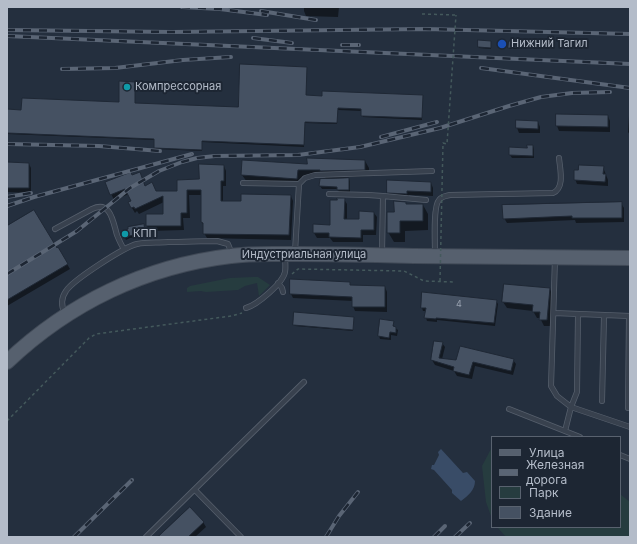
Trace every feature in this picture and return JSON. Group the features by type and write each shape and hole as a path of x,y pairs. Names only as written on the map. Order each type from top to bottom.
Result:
{"main road":[{"name":"Индустриальная улица","path":"7,362 65,315 96,297 137,279 183,264 205,259 232,256 290,254 630,258"}],"lane":[{"path":"435,255 436,206 440,198 450,195 553,193 557,191 560,185 559,158"},
{"path":"243,182 298,184 305,178 315,175 432,171"},
{"path":"246,310 252,307 279,284 285,272 290,254 298,184"},
{"path":"328,194 368,194 426,200"},
{"path":"382,255 383,196"},
{"path":"55,229 97,206 103,206 112,218 119,241 124,249"},
{"path":"65,315 62,307 62,301 66,290 72,284 124,249 144,243 217,241 228,244 232,256"},
{"path":"555,257 551,386 557,396 571,407 630,427"},
{"path":"279,284 283,292"},
{"path":"554,314 629,316 628,408"},
{"path":"566,431 571,407 578,392 578,315"},
{"path":"602,401 604,316"},
{"path":"146,537 304,382"},
{"path":"509,409 578,436"},
{"path":"195,490 241,537"}],"path":[{"path":"422,14 456,15 447,144 443,144 440,281"},
{"path":"279,284 298,268 404,271 424,281 454,282"},
{"path":"7,421 89,338 96,334 231,316 246,310"}],"green space":[{"path":"258,277 270,285 259,296 257,283 245,286 238,290 187,292 187,288 190,286 230,278"},
{"path":"491,449 491,516 486,502 482,466"},
{"path":"621,495 630,502 630,537 506,537 498,528 621,528"}],"water":[{"path":"441,449 463,473 467,472 475,481 469,495 461,501 452,493 452,490 434,470 431,469 439,455 438,452"}],"building":[{"path":"478,40 491,41 491,48 478,47"},
{"path":"509,41 522,42 521,48 508,48"},
{"path":"240,64 307,67 306,95 322,96 322,91 423,95 422,118 361,116 361,109 338,108 337,123 305,122 304,145 202,141 202,150 154,148 154,139 7,133 7,109 21,110 22,98 119,102 119,81 135,82 135,103 238,107"},
{"path":"556,114 608,115 608,127 556,126"},
{"path":"516,120 538,121 538,129 516,128"},
{"path":"527,145 533,145 533,156 509,155 509,147 527,148"},
{"path":"307,158 365,160 365,170 298,170 297,179 241,175 242,160 307,164"},
{"path":"7,162 29,163 29,188 7,188"},
{"path":"199,164 224,165 224,181 221,181 221,201 241,201 241,194 291,195 289,235 203,234 203,223 201,222 201,190 187,190 187,213 181,213 181,226 146,226 146,214 163,214 163,196 135,209 134,207 131,208 128,202 131,201 125,189 110,195 105,182 131,172 132,175 140,172 145,186 152,182 156,191 177,191 177,180 199,179"},
{"path":"579,165 604,166 603,174 606,174 605,182 574,180 574,170 578,170"},
{"path":"349,178 349,190 337,190 337,187 319,186 320,179"},
{"path":"387,180 431,182 431,192 407,191 407,194 387,193"},
{"path":"337,198 345,198 344,219 359,219 359,211 374,212 374,230 361,230 361,238 329,237 329,233 313,233 313,224 330,225 330,200 337,200"},
{"path":"394,201 406,202 406,204 423,204 423,221 400,221 400,233 387,233 387,212 394,212"},
{"path":"622,202 622,218 572,218 572,216 503,219 502,205"},
{"path":"34,210 68,264 7,300 7,226"},
{"path":"144,224 145,233 124,238 121,232 128,229 128,227"},
{"path":"290,279 350,282 350,285 385,286 385,307 352,307 352,297 290,294"},
{"path":"504,284 550,288 547,320 539,320 540,312 532,312 533,305 502,302"},
{"path":"422,292 497,300 494,323 424,318 426,308 421,308"},
{"path":"294,312 354,317 353,330 293,325"},
{"path":"380,319 394,321 393,326 396,327 396,333 390,332 389,338 378,336"},
{"path":"434,341 443,342 439,358 456,360 460,346 514,359 511,371 473,362 469,375 453,371 454,367 431,360"},
{"path":"190,507 204,522 188,537 158,537"}],"railway":[{"path":"182,7 220,9 267,15"},
{"path":"261,11 316,20"},
{"path":"7,30 172,32 425,29 630,34"},
{"path":"7,36 630,64"},
{"path":"253,38 292,43"},
{"path":"342,45 359,45"},
{"path":"62,69 115,68 183,60 231,57"},
{"path":"481,68 630,88"},
{"path":"7,274 77,231 130,188 159,171 182,162 197,158 215,156 298,155 360,147 440,128 541,97 572,93 610,92"},
{"path":"381,137 437,122"},
{"path":"7,144 99,146 160,151"},
{"path":"7,206 34,197 192,154"},
{"path":"7,197 31,193"},
{"path":"74,537 132,480"},
{"path":"326,537 339,516 358,492"},
{"path":"455,537 470,523"},
{"path":"434,537 445,526"}],"place":[{"name":"Нижний Тагил","path":"502,44"},
{"name":"Компрессорная","path":"127,87"},
{"name":"КПП","path":"125,234"}]}
